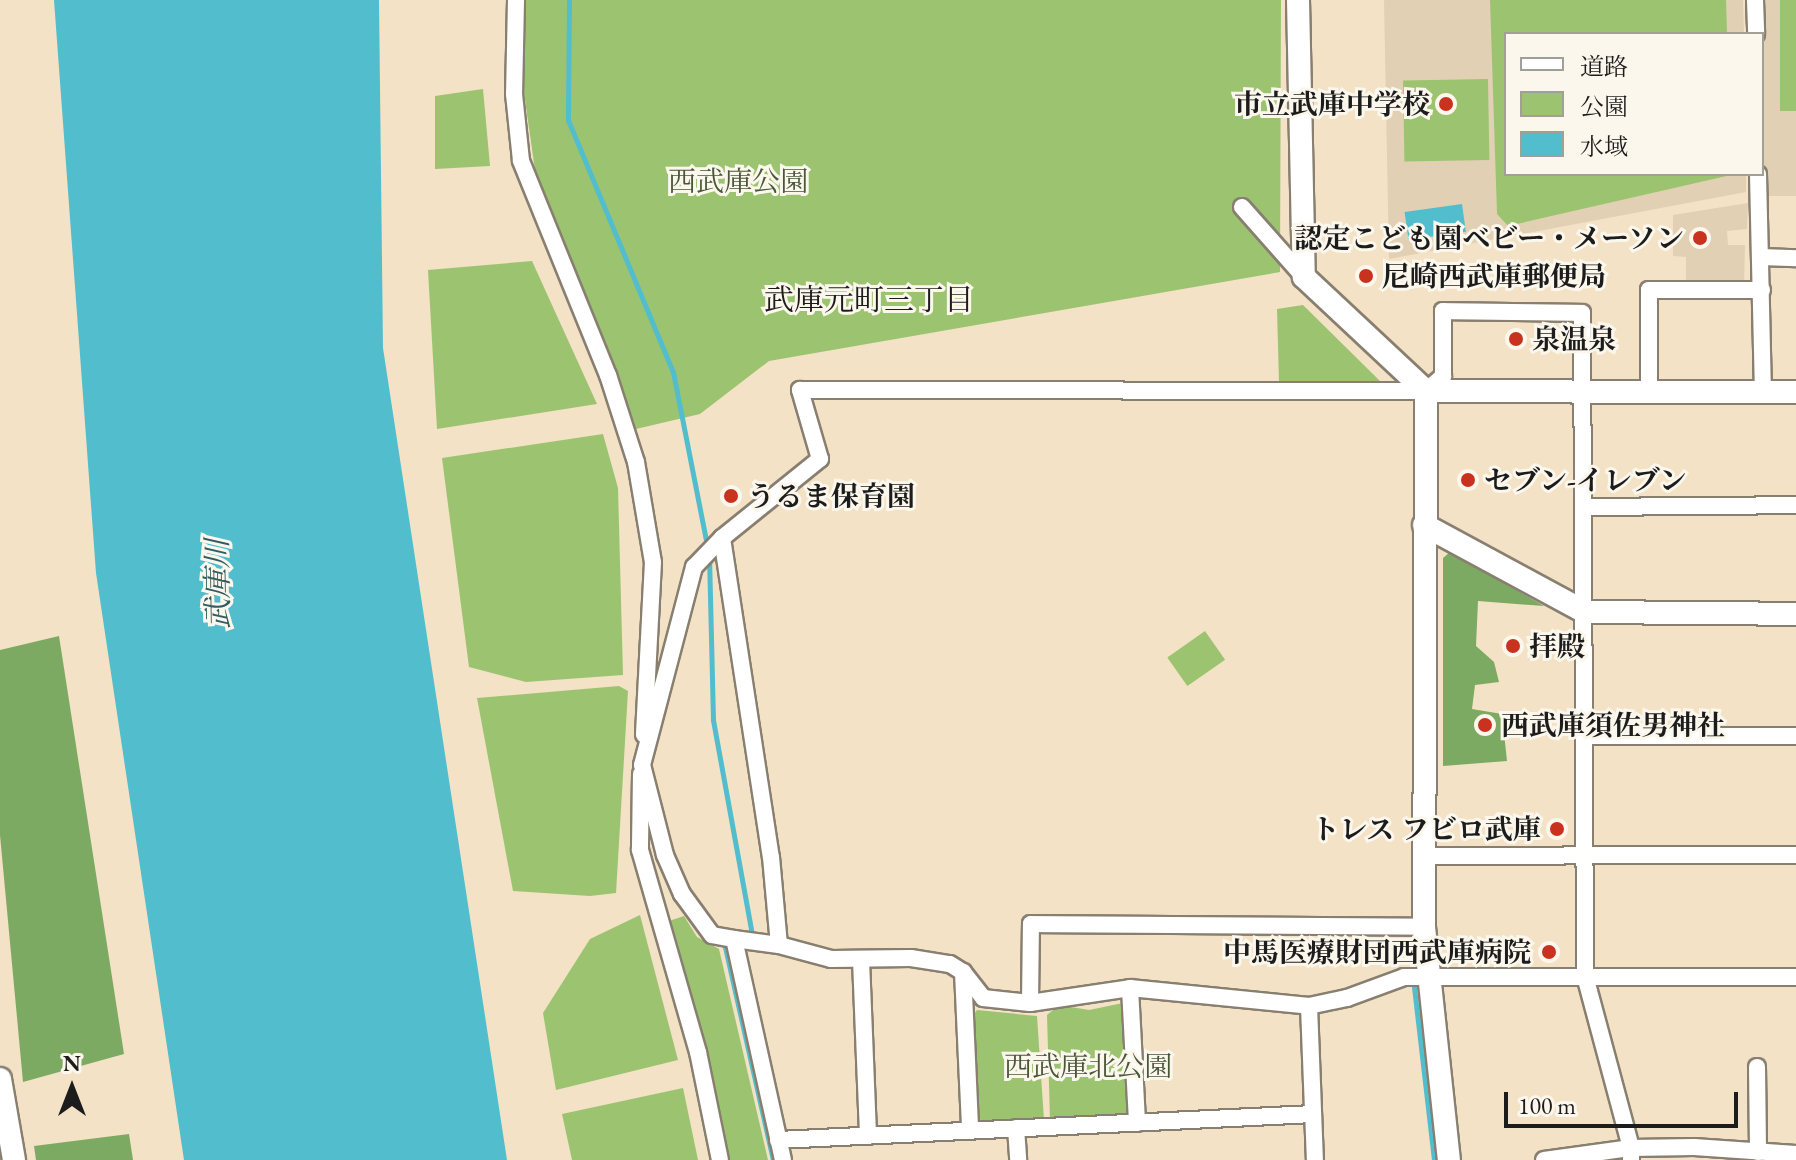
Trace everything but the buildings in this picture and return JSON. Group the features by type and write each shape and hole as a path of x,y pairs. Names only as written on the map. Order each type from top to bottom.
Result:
{"street":[{"path":"516,0 514,94 521,161 608,375 636,462 653,562 638,806 640,850 698,1052 720,1160"},
{"path":"1298,0 1304,277"},
{"path":"1755,0 1756,32"},
{"path":"1758,176 1763,392"},
{"path":"1242,207 1304,277 1426,391"},
{"path":"1761,257 1796,258"},
{"path":"1649,392 1649,290 1762,290"},
{"path":"1449,1160 1424,927 1426,391 1443,376 1443,311 1582,313 1585,976 1631,1154"},
{"path":"1796,392 800,390 820,459 722,538 694,567 653,733 642,765 665,855 682,894 712,935 779,945 831,959 911,958 950,964 963,972 983,998 1030,1003 1130,988 1309,1006 1347,998 1404,977 1796,977"},
{"path":"1585,507 1796,505"},
{"path":"1424,525 1585,612 1796,614"},
{"path":"722,538 771,857 779,945"},
{"path":"1584,736 1796,736"},
{"path":"1424,856 1796,855"},
{"path":"1030,1003 1031,924 1424,927"},
{"path":"734,939 783,1160"},
{"path":"861,960 868,1136"},
{"path":"963,972 970,1128"},
{"path":"1130,988 1137,1123"},
{"path":"1309,1006 1315,1160"},
{"path":"1757,1067 1758,1152"},
{"path":"0,1079 14,1160"},
{"path":"778,1140 970,1128 1313,1114"},
{"path":"1016,1128 1018,1160"},
{"path":"1544,1160 1631,1154 1796,1154"}],"shaded area":[{"name":"市立武庫中学校","path":"1384,0 1743,0 1744,32 1504,32 1504,176 1746,176 1746,192 1389,259"},
{"path":"1764,0 1796,0 1796,196 1764,196"},
{"name":"認定こども園ベビー・メーソン","path":"1748,203 1747,229 1727,231 1728,245 1745,245 1744,286 1686,283 1686,257 1673,256 1673,215"}],"green space":[{"name":"西武庫公園","path":"526,0 1281,0 1280,272 769,361 700,414 636,429 622,386 535,170 524,93"},
{"path":"1490,0 1726,0 1727,32 1504,32 1504,176 1727,176 1508,226 1497,214"},
{"path":"1780,0 1796,0 1796,111 1780,111"},
{"path":"1488,79 1489,160 1404,161 1403,80"},
{"path":"483,89 490,166 435,169 435,96"},
{"path":"532,261 597,404 437,429 428,270"},
{"path":"1303,305 1381,382 1279,382 1277,309"},
{"path":"603,434 618,488 623,675 526,682 469,667 442,458"},
{"path":"1450,552 1544,606 1478,601 1476,646 1494,662 1499,682 1475,685 1472,709 1502,714 1507,761 1443,766 1443,558"},
{"path":"1205,631 1225,660 1187,686 1167,657"},
{"path":"59,636 124,1054 23,1082 0,835 0,650"},
{"path":"619,686 628,691 616,893 590,896 513,891 477,698"},
{"path":"640,915 678,1060 556,1090 543,1013 590,939"},
{"path":"684,916 697,937 719,949 768,1160 730,1160 703,1036 669,921"},
{"name":"西武庫北公園","path":"1123,1003 1130,1116 1050,1120 1047,1015 1059,1005 1089,1010"},
{"path":"977,1010 1037,1016 1044,1120 983,1122 977,1117 972,1016"},
{"path":"683,1088 698,1160 572,1160 562,1114"},
{"path":"129,1134 133,1160 36,1160 34,1146"}],"water":[{"name":"武庫川","path":"54,0 379,0 383,348 507,1160 184,1160 96,573"},
{"path":"1462,204 1466,232 1408,240 1405,212"}],"waterway":[{"path":"569,0 568,120 673,372 707,546"},
{"path":"709,556 713,720 751,930"},
{"path":"725,947 773,1160"},
{"path":"1414,987 1434,1160"}],"place":[{"name":"市立武庫中学校","path":"1446,104"},
{"name":"認定こども園ベビー・メーソン","path":"1700,238"},
{"name":"尼崎西武庫郵便局","path":"1366,276"},
{"name":"泉温泉","path":"1516,339"},
{"name":"セブン-イレブン","path":"1468,480"},
{"name":"うるま保育園","path":"731,496"},
{"name":"拝殿","path":"1513,646"},
{"name":"西武庫須佐男神社","path":"1485,725"},
{"name":"トレス フビロ武庫","path":"1557,829"},
{"name":"中馬医療財団西武庫病院","path":"1549,952"}],"district":[{"name":"武庫元町三丁目","path":"869,300"}]}
